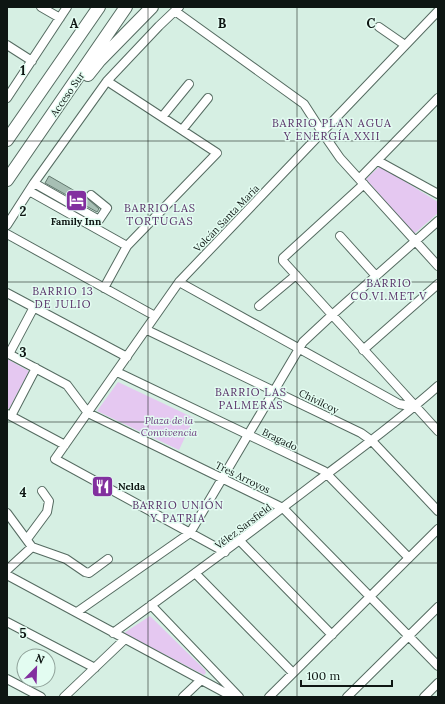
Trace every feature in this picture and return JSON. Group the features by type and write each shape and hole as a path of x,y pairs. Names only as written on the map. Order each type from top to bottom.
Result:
{"highway":[{"path":"33,102 90,7"},
{"path":"7,140 99,7"},
{"name":"Acceso Sur","path":"7,180 126,7"},
{"path":"29,148 100,60 152,7"}],"street":[{"path":"40,7 60,18"},
{"path":"7,98 67,7"},
{"path":"7,225 34,183 107,81 177,9 304,104 340,158 438,266"},
{"name":"Volcán Santa María","path":"190,533 55,459 179,282 438,11"},
{"path":"379,27 405,44"},
{"path":"7,46 32,61"},
{"path":"104,288 127,246 217,152 107,81"},
{"path":"162,117 190,84"},
{"path":"182,130 208,98"},
{"path":"438,98 378,161 361,182 283,259 363,350 438,431"},
{"path":"378,161 436,190"},
{"path":"34,183 99,220 107,208 91,194"},
{"path":"29,191 127,246"},
{"path":"77,612 190,533 304,342 438,220"},
{"path":"7,234 156,316"},
{"path":"340,236 376,276"},
{"path":"259,306 296,275"},
{"path":"179,282 399,404 415,407"},
{"path":"363,350 438,284"},
{"path":"7,293 127,357"},
{"path":"8,353 34,308"},
{"name":"Chivilcoy","path":"146,330 361,433 372,441 438,511"},
{"name":"Tres Arroyos","path":"8,353 67,385 88,413 283,508 438,666"},
{"path":"36,368 9,415 65,445"},
{"name":"Bragado","path":"117,372 328,474 409,558"},
{"name":"Vélez Sarsfield","path":"113,633 240,541 372,441 415,407 438,386"},
{"path":"27,540 47,512 49,501 42,491"},
{"path":"7,512 32,547 66,560 85,572 89,573 108,559"},
{"path":"269,697 438,529"},
{"path":"190,533 225,552"},
{"path":"240,541 332,635"},
{"path":"7,570 32,547"},
{"path":"195,573 293,673"},
{"path":"7,575 233,697"},
{"path":"151,605 239,697"},
{"path":"347,697 438,607"},
{"path":"7,622 95,668"},
{"path":"64,697 125,639"},
{"path":"7,679 41,697"},
{"path":"183,697 201,680"},
{"path":"424,697 438,683"}],"green space":[{"path":"380,166 438,202 438,213 414,234 366,179"},
{"path":"7,359 29,371 9,409 7,408"},
{"name":"Plaza de la Convivencia","path":"118,382 194,418 179,450 97,411"},
{"path":"150,616 205,670 206,673 204,675 124,633"}],"building":[{"path":"49,176 87,198 99,209 97,212 45,183"}],"place":[{"name":"Family Inn","path":"76,201"},
{"name":"Nelda","path":"102,486"}],"district":[{"name":"BARRIO PLAN AGUA Y ENERGÍA XXII","path":"332,129"},
{"name":"BARRIO LAS TORTUGAS","path":"160,214"},
{"name":"BARRIO CO.VI.MET V","path":"389,289"},
{"name":"BARRIO 13 DE JULIO","path":"63,297"},
{"name":"BARRIO LAS PALMERAS","path":"251,398"},
{"name":"BARRIO UNIÓN Y PATRIA","path":"178,511"}]}
